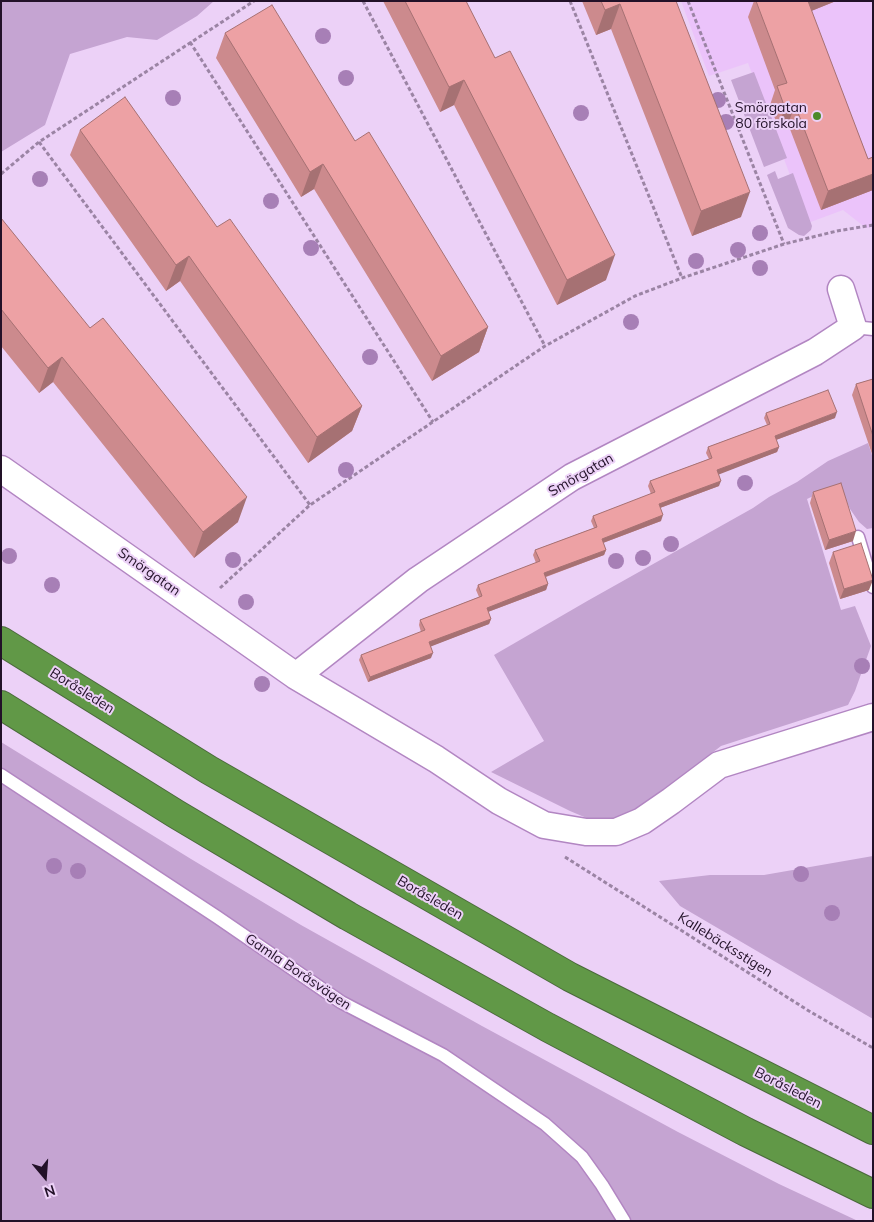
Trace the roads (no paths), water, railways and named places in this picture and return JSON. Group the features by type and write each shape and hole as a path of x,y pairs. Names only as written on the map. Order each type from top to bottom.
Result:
{"highway":[{"name":"Boråsleden","path":"1,641 209,770 561,972 873,1130"},
{"path":"1,705 176,814 348,916 547,1027 746,1132 873,1194"}],"street":[{"name":"Smörgatan","path":"296,676 418,580 572,478 863,328 841,289"},
{"name":"Smörgatan","path":"1,470 296,676 436,759 499,801 544,825 586,832 616,832 642,821 719,765 870,713"}],"lane":[{"path":"858,537 873,587"},
{"name":"Gamla Boråsvägen","path":"1,776 217,917 341,1002 444,1055 545,1124 582,1157 602,1184 624,1221"}],"place":[{"name":"Smörgatan 80 förskola","path":"817,116"}]}
